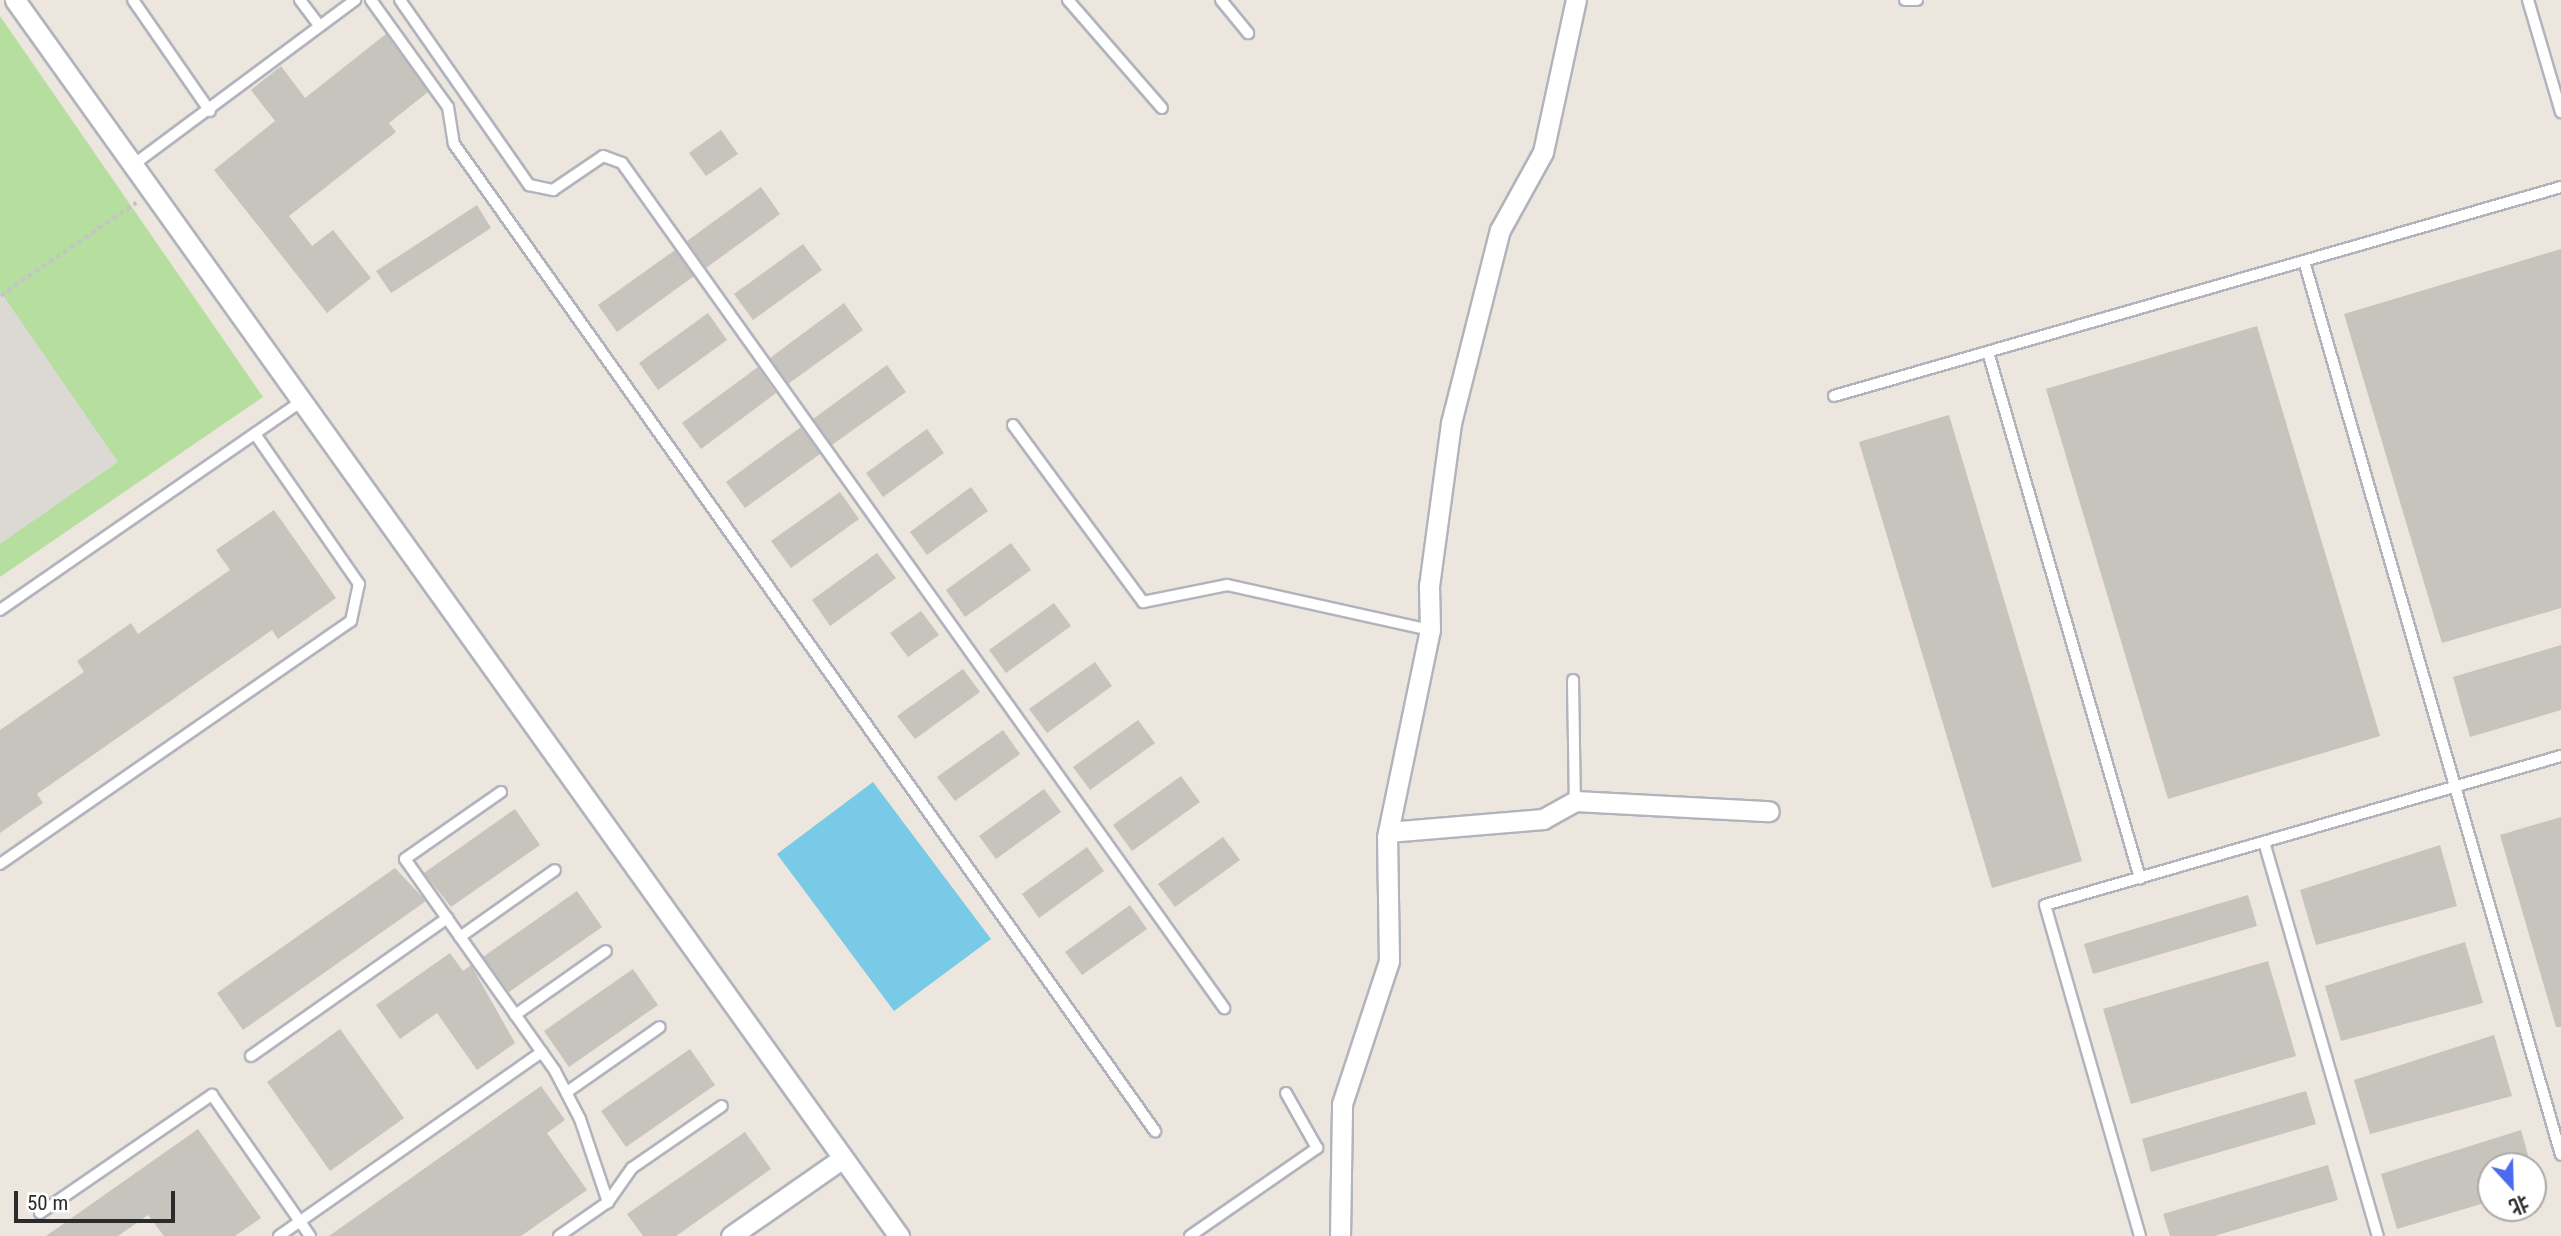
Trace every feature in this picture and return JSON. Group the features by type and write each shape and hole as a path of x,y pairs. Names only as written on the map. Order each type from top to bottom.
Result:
{"street":[{"path":"15,0 899,1236"},
{"path":"1340,1236 1342,1104 1389,961 1388,832 1430,630 1429,586 1451,423 1500,230 1544,152 1576,0"},
{"path":"1388,832 1543,819 1575,801 1769,811"},
{"path":"731,1236 843,1158"}],"lane":[{"path":"133,0 210,111"},
{"path":"300,0 319,25"},
{"path":"133,164 210,111 355,0"},
{"path":"371,0 447,107 454,144 1156,1131"},
{"path":"400,0 529,185 553,190 603,156 622,163 1224,1008"},
{"path":"1068,0 1162,108"},
{"path":"1221,0 1248,33"},
{"path":"1905,0 1917,0"},
{"path":"2528,0 2561,112"},
{"path":"1834,396 2561,187"},
{"path":"2304,261 2561,1155"},
{"path":"1988,352 2140,878"},
{"path":"0,610 302,401"},
{"path":"1013,425 1143,602 1227,585 1430,630"},
{"path":"0,864 351,621 359,584 255,433"},
{"path":"1573,680 1575,801"},
{"path":"2140,1236 2045,905 2561,756"},
{"path":"501,792 405,859 567,1092 608,1202"},
{"path":"2264,842 2378,1236"},
{"path":"460,937 555,870"},
{"path":"251,1056 447,918"},
{"path":"515,1015 606,951"},
{"path":"567,1092 660,1027"},
{"path":"279,1236 541,1052"},
{"path":"1190,1236 1317,1148 1286,1093"},
{"path":"40,1213 212,1095 310,1236"},
{"path":"559,1236 608,1202 632,1168 722,1106"}],"path":[{"path":"0,296 152,192"}],"green space":[{"path":"0,16 263,397 0,577"}],"shaded area":[{"path":"0,291 118,462 0,544"}],"water":[{"path":"873,782 991,939 894,1011 777,854"}],"building":[{"path":"386,34 428,92 389,123 396,132 289,216 312,246 333,230 371,278 327,313 214,170 275,121 251,90 281,66 305,98"},
{"path":"721,130 738,154 706,176 689,153"},
{"path":"761,187 780,214 706,268 687,241"},
{"path":"477,205 491,228 391,293 376,271"},
{"path":"803,244 822,270 753,320 734,294"},
{"path":"2561,249 2561,608 2442,643 2344,314"},
{"path":"675,250 694,276 617,332 598,305"},
{"path":"844,303 863,330 788,384 770,358"},
{"path":"708,313 727,340 658,390 639,363"},
{"path":"2257,326 2380,736 2168,799 2046,389"},
{"path":"887,365 906,392 832,445 813,419"},
{"path":"758,367 776,393 701,449 682,423"},
{"path":"1949,415 2082,861 1992,888 1859,442"},
{"path":"801,427 820,454 745,508 726,482"},
{"path":"927,429 944,453 883,497 866,473"},
{"path":"971,487 988,511 927,555 910,532"},
{"path":"840,492 859,519 791,568 771,541"},
{"path":"274,510 336,598 278,639 272,630 37,794 43,803 0,833 0,730 84,672 77,661 131,623 138,634 230,570 216,550"},
{"path":"1011,543 1031,570 965,617 946,590"},
{"path":"877,553 896,578 830,626 812,600"},
{"path":"1054,603 1071,626 1006,673 989,650"},
{"path":"921,611 939,635 908,657 890,633"},
{"path":"2561,645 2561,710 2470,737 2453,677"},
{"path":"1095,662 1112,686 1047,733 1029,709"},
{"path":"963,669 980,692 915,739 897,716"},
{"path":"1138,720 1155,743 1090,790 1073,767"},
{"path":"1003,730 1020,754 955,801 937,777"},
{"path":"1181,776 1200,802 1132,851 1113,825"},
{"path":"1044,789 1061,812 996,859 979,836"},
{"path":"515,809 540,845 451,907 424,873"},
{"path":"2561,817 2561,1027 2556,1027 2500,835"},
{"path":"1223,837 1240,860 1175,907 1158,884"},
{"path":"2440,845 2457,906 2316,945 2300,890"},
{"path":"1087,847 1104,871 1039,918 1022,894"},
{"path":"395,868 426,901 243,1030 217,993"},
{"path":"577,891 602,927 509,992 483,957"},
{"path":"2248,895 2257,926 2093,974 2084,944"},
{"path":"1130,905 1147,929 1082,975 1065,952"},
{"path":"2465,942 2483,1003 2341,1041 2325,986"},
{"path":"450,953 463,971 471,965 515,1043 477,1070 437,1013 400,1039 376,1005"},
{"path":"2268,961 2296,1056 2131,1104 2103,1009"},
{"path":"633,969 658,1005 569,1067 544,1031"},
{"path":"340,1029 404,1118 330,1171 267,1082"},
{"path":"2494,1035 2512,1096 2370,1134 2354,1080"},
{"path":"690,1049 715,1085 626,1147 601,1111"},
{"path":"541,1086 565,1120 547,1133 587,1190 521,1236 329,1236"},
{"path":"2306,1091 2316,1124 2151,1172 2142,1139"},
{"path":"198,1129 261,1218 235,1236 164,1236 148,1215 118,1236 46,1236"},
{"path":"2521,1130 2527,1152 2477,1152 2477,1205 2397,1229 2381,1174"},
{"path":"745,1132 771,1169 676,1236 643,1236 627,1214"},
{"path":"2328,1165 2338,1200 2214,1236 2170,1236 2163,1214"}]}
